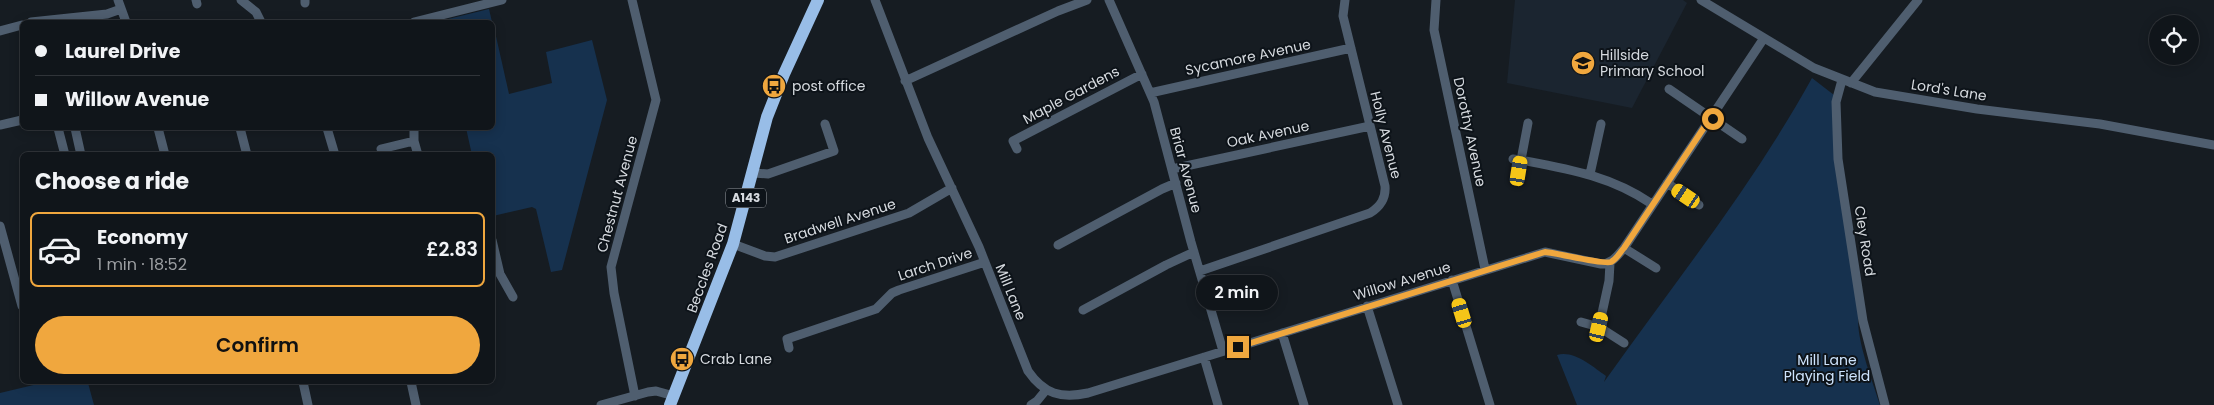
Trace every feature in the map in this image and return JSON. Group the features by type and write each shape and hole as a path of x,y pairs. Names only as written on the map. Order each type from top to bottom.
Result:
{"highway":[{"name":"Beccles Road","path":"672,400 733,244 767,117 784,74 818,0"}],"street":[{"path":"118,0 125,20"},
{"path":"241,0 256,12 259,20"},
{"path":"422,20 502,0"},
{"name":"Chestnut Avenue","path":"632,0 656,100 611,266 614,294 635,396"},
{"name":"Mill Lane","path":"875,0 928,138 985,262 1028,371 1038,384 1046,390"},
{"path":"905,82 1058,11 1087,0"},
{"name":"Briar Avenue","path":"1110,0 1150,93 1223,351"},
{"name":"Holly Avenue","path":"1200,271 1370,213 1383,200 1385,190 1343,16 1345,0"},
{"name":"Dorothy Avenue","path":"1436,0 1434,30 1485,269"},
{"name":"Lord's Lane","path":"1702,0 1814,68 1875,92 1912,99 2100,124 2214,145"},
{"path":"1851,83 1918,0"},
{"path":"50,20 107,14 121,9"},
{"path":"0,32 20,26"},
{"path":"1599,327 1609,281 1610,263 1624,248 1764,38"},
{"name":"Sycamore Avenue","path":"1150,93 1351,48"},
{"name":"Maple Gardens","path":"1013,141 1142,74"},
{"name":"Cley Road","path":"1842,80 1836,102 1838,159 1863,321 1885,405"},
{"path":"1668,89 1742,139"},
{"path":"0,126 20,121"},
{"path":"1519,171 1517,159 1529,123"},
{"path":"753,173 768,174 834,152 825,124"},
{"path":"1590,174 1601,124"},
{"name":"Oak Avenue","path":"1172,169 1370,126"},
{"path":"59,130 64,152"},
{"path":"75,130 80,152"},
{"path":"159,130 164,152"},
{"path":"241,130 246,152"},
{"path":"328,130 334,152"},
{"path":"414,130 414,141 417,152"},
{"path":"381,149 414,141"},
{"path":"1517,159 1590,174 1626,188 1652,204"},
{"path":"1058,245 1176,183"},
{"path":"1667,183 1699,205"},
{"name":"Bradwell Avenue","path":"733,244 765,256 775,256 909,213 952,188"},
{"path":"0,226 20,299"},
{"path":"1624,248 1656,269"},
{"path":"1083,310 1194,252"},
{"name":"Willow Avenue","path":"1204,356 1545,252 1564,254 1601,264 1610,263"},
{"path":"495,253 500,274 513,297"},
{"name":"Larch Drive","path":"787,339 876,309 892,293 899,290 985,262"},
{"path":"1452,280 1490,405"},
{"path":"1367,306 1398,405"},
{"path":"1581,322 1599,327 1624,343"},
{"path":"1282,333 1304,405"},
{"path":"1031,405 1046,390 1056,394 1076,396 1204,356 1218,405"},
{"path":"303,384 308,405"},
{"path":"411,384 416,405"},
{"path":"601,405 656,391 672,400"}],"shaded area":[{"name":"Hillside Primary School","path":"1515,0 1683,0 1687,3 1632,108 1507,83"}],"green space":[{"path":"489,9 492,20 444,20"},
{"path":"495,32 509,94 552,83 546,52 592,40 607,100 562,270 551,272 536,209 532,207 495,216 495,152 471,152 466,130 495,130"},
{"name":"Mill Lane Playing Field","path":"1812,78 1834,95 1859,313 1859,333 1865,359 1880,405 1577,405 1557,355 1570,355 1583,360 1606,376 1604,382 1713,233 1765,157"},
{"path":"38,384 88,384 94,405 0,405 0,393"}],"place":[{"name":"Hillside Primary School","path":"1583,63"},
{"name":"post office","path":"774,86"},
{"name":"Crab Lane","path":"682,359"}],"route":[{"path":"1238,347 1517,259 1545,252 1564,254 1601,264 1610,263 1624,248 1711,117 1713,119"}]}
